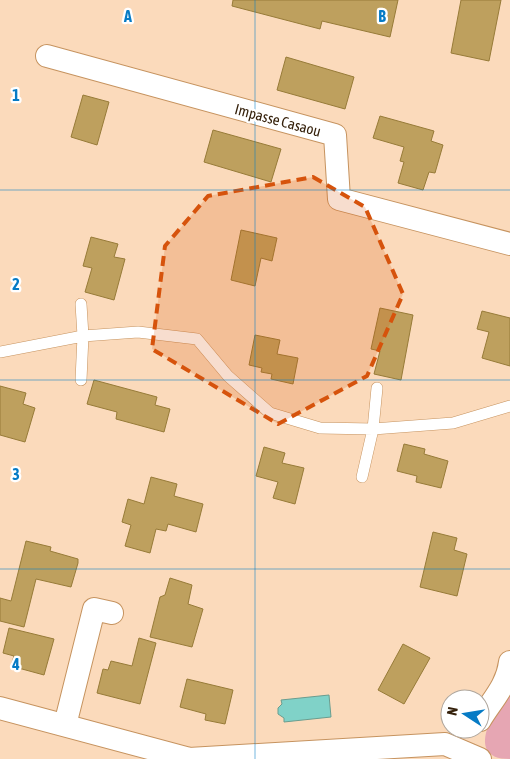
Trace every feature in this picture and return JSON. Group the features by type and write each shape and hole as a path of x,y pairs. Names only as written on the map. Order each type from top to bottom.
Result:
{"street":[{"name":"Impasse Casaou","path":"47,56 335,135 339,199 510,244"},
{"path":"65,724 94,609 112,613"},
{"path":"490,703 494,696 504,687 508,678 510,653"},
{"path":"0,708 65,724 182,758 445,744 466,756 472,739"}],"lane":[{"path":"81,304 83,336 81,380"},
{"path":"0,352 83,336 138,332 197,339 228,376 270,413 320,428 373,429 453,423 510,406"},
{"path":"362,477 373,429 377,388"}],"highlighted area":[{"path":"313,177 365,207 403,294 367,376 278,424 152,349 165,246 208,196"}],"shaded area":[{"path":"510,683 510,759 495,757 487,750 485,741 485,739 490,739 490,722"}],"water":[{"path":"329,695 331,717 284,722 284,718 278,714 278,708 282,704 281,700"}],"building":[{"path":"233,0 398,0 390,37 322,21 320,29 232,6"},
{"path":"461,0 501,0 489,61 451,53"},
{"path":"286,57 354,77 345,109 277,90"},
{"path":"83,95 109,102 97,145 71,137"},
{"path":"380,116 434,131 431,141 443,145 435,173 429,172 423,190 398,183 404,162 400,161 404,147 373,138"},
{"path":"213,130 281,149 271,182 204,162"},
{"path":"241,230 277,238 272,261 261,258 255,286 231,280"},
{"path":"91,237 118,244 114,257 125,259 114,300 85,292 92,268 83,266"},
{"path":"380,308 413,315 401,380 374,374 380,351 371,349"},
{"path":"482,311 510,318 510,366 482,358 489,332 477,329"},
{"path":"255,335 280,340 277,354 298,358 293,384 271,379 272,374 261,372 262,368 249,365"},
{"path":"94,380 157,397 155,405 170,409 164,432 116,419 117,412 87,404"},
{"path":"0,386 26,393 23,404 35,408 25,442 0,435"},
{"path":"404,444 425,449 424,454 448,461 441,488 416,482 417,476 397,471"},
{"path":"264,447 285,453 282,463 304,468 295,504 273,498 278,482 256,476"},
{"path":"151,477 177,484 174,496 203,504 196,532 168,524 166,531 156,529 150,553 125,546 131,525 122,522 128,499 144,504"},
{"path":"433,532 457,538 454,550 467,554 457,596 420,587"},
{"path":"26,541 51,547 50,551 78,559 78,563 71,587 36,579 24,627 0,621 0,598 11,601"},
{"path":"170,578 192,585 188,604 203,609 192,647 150,637 160,597 165,595"},
{"path":"9,628 54,639 44,675 11,666 14,656 3,653"},
{"path":"139,638 156,643 140,704 97,693 103,669 108,670 111,661 132,666"},
{"path":"403,644 430,658 404,704 378,690"},
{"path":"187,679 233,690 225,724 205,720 206,714 180,707"}]}
